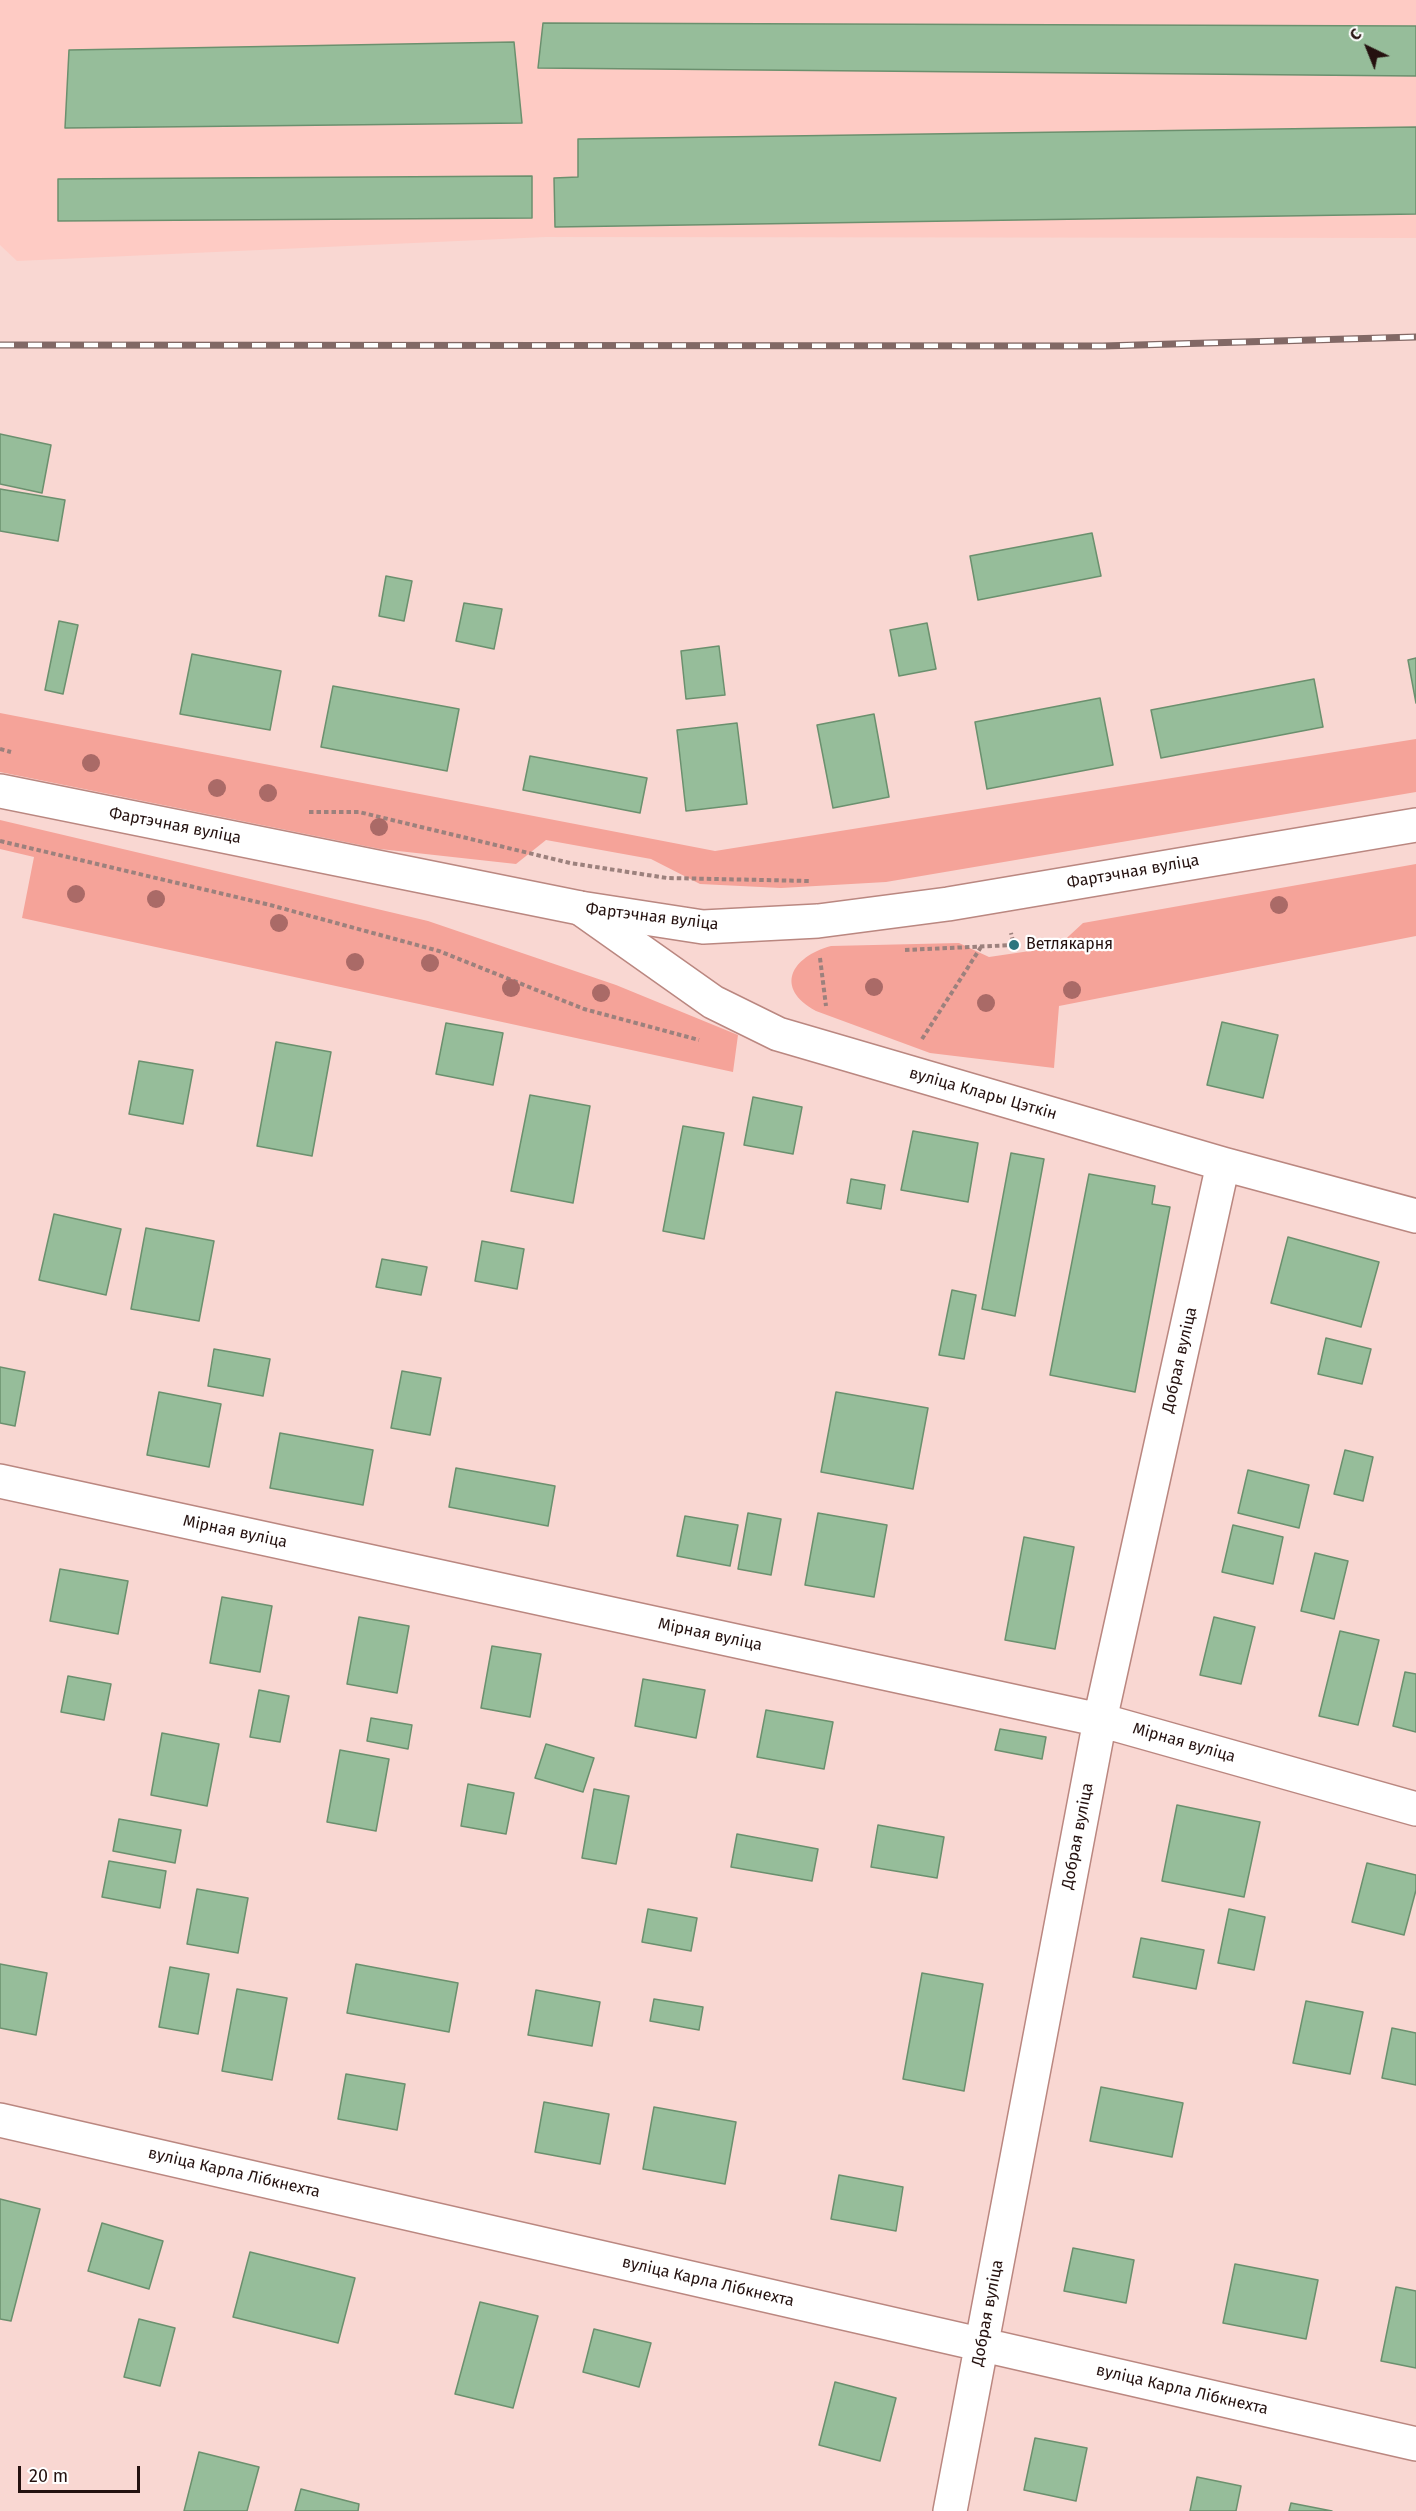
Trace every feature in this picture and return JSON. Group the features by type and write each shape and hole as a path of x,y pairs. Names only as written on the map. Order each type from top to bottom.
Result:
{"street":[{"name":"Фартэчная вуліца","path":"0,791 580,908 703,927 818,921 948,904 1416,825"},
{"name":"вуліца Клары Цэткін","path":"580,908 713,1002 777,1034 1223,1164 1416,1216"},
{"name":"Добрая вуліца","path":"950,2511 1100,1720 1223,1164"},
{"name":"Мірная вуліца","path":"0,1481 1100,1720 1416,1809"},
{"name":"вуліца Карла Лібкнехта","path":"0,2120 1416,2444"}],"path":[{"path":"0,749 23,755"},
{"path":"306,812 359,812 570,863 667,878 818,881 818,921 824,1006 835,1010"},
{"path":"0,841 270,905 440,951 584,1009 710,1043"},
{"path":"901,951 1014,945"},
{"path":"910,1037 921,1041 981,947"}],"shaded area":[{"path":"0,0 1416,0 1416,238 546,237 17,261 0,245"},
{"path":"0,713 715,851 1416,739 1416,792 886,882 781,888 700,884 651,859 546,840 516,864 380,849 0,772"},
{"path":"0,820 428,921 616,985 738,1035 733,1072 22,918 34,857 0,849"},
{"path":"1416,864 1416,936 1059,1006 1054,1068 930,1053 816,1011 795,993 792,983 793,974 798,965 817,951 831,946 959,943 989,957 1057,947 1083,923"}],"building":[{"path":"543,23 1416,26 1416,76 538,68"},
{"path":"514,42 522,123 65,128 69,50"},
{"path":"1416,127 1416,214 555,227 554,178 578,177 578,139"},
{"path":"532,176 532,218 58,221 58,179"},
{"path":"0,434 51,445 42,493 0,484"},
{"path":"0,489 65,500 58,541 0,531"},
{"path":"1092,533 1101,576 978,600 970,556"},
{"path":"386,576 412,581 404,621 379,616"},
{"path":"464,603 502,609 494,649 456,641"},
{"path":"59,621 78,625 63,694 45,690"},
{"path":"927,623 936,669 899,676 890,630"},
{"path":"719,646 725,695 686,699 681,651"},
{"path":"192,654 281,671 270,730 180,714"},
{"path":"1416,658 1416,703 1408,660"},
{"path":"1314,679 1323,727 1161,758 1151,710"},
{"path":"333,686 459,709 447,771 321,747"},
{"path":"1100,698 1113,765 987,789 975,722"},
{"path":"874,714 889,797 833,808 817,725"},
{"path":"737,723 747,804 686,811 677,730"},
{"path":"530,756 647,778 640,813 523,790"},
{"path":"1222,1022 1278,1035 1263,1098 1207,1085"},
{"path":"446,1023 503,1033 493,1085 436,1074"},
{"path":"276,1042 331,1052 312,1156 257,1146"},
{"path":"139,1061 193,1070 183,1124 129,1114"},
{"path":"530,1095 590,1106 573,1203 511,1191"},
{"path":"753,1097 802,1107 793,1154 744,1145"},
{"path":"683,1126 724,1133 704,1239 663,1231"},
{"path":"913,1131 978,1143 968,1202 901,1190"},
{"path":"1011,1153 1044,1159 1015,1316 982,1309"},
{"path":"1089,1174 1155,1186 1152,1204 1170,1207 1135,1392 1050,1375"},
{"path":"851,1179 885,1185 881,1209 847,1203"},
{"path":"54,1214 121,1229 106,1295 39,1280"},
{"path":"146,1228 214,1241 199,1321 131,1309"},
{"path":"1288,1237 1379,1262 1361,1327 1271,1303"},
{"path":"482,1241 524,1249 517,1289 475,1281"},
{"path":"382,1259 427,1267 421,1295 376,1287"},
{"path":"952,1290 976,1295 964,1359 939,1355"},
{"path":"1326,1338 1371,1349 1362,1384 1318,1374"},
{"path":"214,1349 270,1359 263,1396 208,1386"},
{"path":"0,1367 25,1372 15,1426 0,1423"},
{"path":"402,1371 441,1378 430,1435 391,1428"},
{"path":"159,1392 221,1404 209,1467 147,1455"},
{"path":"836,1392 928,1408 913,1489 821,1472"},
{"path":"280,1433 373,1450 363,1505 270,1488"},
{"path":"1345,1450 1373,1457 1363,1501 1334,1494"},
{"path":"456,1468 555,1486 548,1526 449,1507"},
{"path":"1248,1470 1309,1485 1299,1528 1238,1513"},
{"path":"748,1513 781,1519 771,1575 738,1569"},
{"path":"818,1513 887,1525 874,1597 805,1585"},
{"path":"685,1516 738,1525 730,1566 677,1556"},
{"path":"1233,1525 1283,1537 1273,1584 1222,1572"},
{"path":"1024,1537 1074,1547 1055,1649 1005,1640"},
{"path":"1315,1553 1348,1561 1334,1619 1301,1611"},
{"path":"60,1569 128,1581 118,1634 50,1621"},
{"path":"222,1597 272,1606 260,1672 210,1663"},
{"path":"359,1617 409,1626 397,1693 347,1684"},
{"path":"1214,1617 1255,1627 1241,1684 1200,1675"},
{"path":"1340,1631 1379,1640 1358,1725 1319,1716"},
{"path":"492,1646 541,1654 530,1717 481,1708"},
{"path":"1405,1672 1416,1674 1416,1732 1393,1726"},
{"path":"68,1676 111,1684 104,1720 61,1712"},
{"path":"643,1679 705,1690 696,1738 635,1726"},
{"path":"259,1690 289,1696 280,1742 250,1737"},
{"path":"766,1710 833,1722 824,1769 757,1757"},
{"path":"371,1718 412,1725 408,1749 367,1741"},
{"path":"1000,1729 1046,1737 1042,1759 995,1750"},
{"path":"162,1733 219,1744 207,1806 151,1795"},
{"path":"546,1744 594,1758 583,1792 535,1778"},
{"path":"340,1750 389,1759 376,1831 327,1822"},
{"path":"468,1784 514,1793 506,1834 461,1826"},
{"path":"594,1789 629,1796 616,1864 582,1858"},
{"path":"1177,1805 1260,1822 1244,1897 1162,1881"},
{"path":"119,1819 181,1830 175,1863 113,1851"},
{"path":"878,1825 944,1837 937,1878 871,1867"},
{"path":"737,1834 818,1849 812,1881 731,1867"},
{"path":"109,1861 166,1871 160,1908 102,1897"},
{"path":"1367,1863 1416,1875 1416,1890 1404,1935 1352,1922"},
{"path":"197,1889 248,1898 238,1953 187,1944"},
{"path":"648,1909 697,1918 691,1951 642,1942"},
{"path":"1229,1909 1265,1917 1254,1970 1218,1963"},
{"path":"1141,1938 1204,1950 1196,1989 1133,1977"},
{"path":"0,1964 47,1973 36,2035 0,2028"},
{"path":"356,1964 458,1983 449,2032 347,2013"},
{"path":"170,1967 209,1974 198,2034 159,2027"},
{"path":"922,1973 983,1984 964,2091 903,2079"},
{"path":"237,1989 287,1998 272,2080 222,2071"},
{"path":"536,1990 600,2002 592,2046 528,2035"},
{"path":"654,1999 703,2007 699,2030 650,2021"},
{"path":"1306,2001 1363,2012 1350,2074 1293,2063"},
{"path":"1392,2028 1416,2033 1416,2085 1382,2078"},
{"path":"346,2074 405,2084 397,2130 338,2119"},
{"path":"1101,2087 1183,2103 1172,2157 1090,2141"},
{"path":"544,2102 609,2114 600,2164 535,2152"},
{"path":"654,2107 736,2122 725,2184 643,2169"},
{"path":"839,2175 903,2187 896,2231 831,2219"},
{"path":"0,2199 40,2209 11,2321 0,2319"},
{"path":"102,2223 163,2241 149,2289 88,2271"},
{"path":"1073,2248 1134,2260 1126,2303 1064,2291"},
{"path":"250,2252 355,2278 338,2343 233,2317"},
{"path":"1235,2264 1318,2280 1306,2339 1223,2323"},
{"path":"1396,2287 1416,2291 1416,2368 1381,2361"},
{"path":"480,2302 538,2316 513,2408 455,2394"},
{"path":"139,2319 175,2328 160,2386 124,2377"},
{"path":"594,2329 651,2343 639,2387 583,2372"},
{"path":"835,2382 896,2398 880,2461 819,2445"},
{"path":"1035,2438 1087,2448 1076,2501 1024,2490"},
{"path":"199,2452 259,2467 247,2511 184,2511"},
{"path":"1197,2477 1241,2486 1236,2511 1190,2511"},
{"path":"301,2489 359,2504 358,2511 295,2511"},
{"path":"1291,2503 1332,2511 1289,2511"}],"railway":[{"path":"0,345 1103,346 1416,337"}],"place":[{"name":"Ветлякарня","path":"1014,945"}]}
